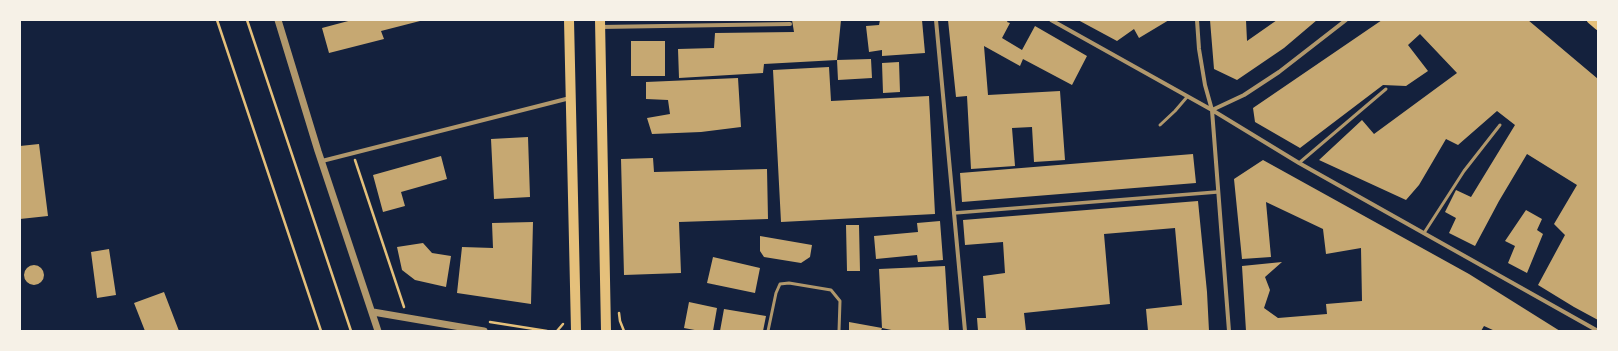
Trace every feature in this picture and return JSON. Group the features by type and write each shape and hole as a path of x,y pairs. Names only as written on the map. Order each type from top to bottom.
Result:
{"main road":[{"path":"569,20 576,331"},
{"path":"1591,20 1598,26"},
{"path":"600,23 606,331"}],"street":[{"path":"278,20 322,162 373,312 378,331"},
{"path":"936,20 965,331"},
{"path":"1051,20 1212,110 1299,163 1598,331"},
{"path":"1197,20 1200,56 1205,85 1212,110 1217,192 1229,331"},
{"path":"1212,110 1244,95 1279,72 1346,20"},
{"path":"600,23 790,24"},
{"path":"322,162 570,98"},
{"path":"954,213 1217,192"},
{"path":"373,312 484,331"}],"lane":[{"path":"1299,163 1386,89"},
{"path":"1160,125 1187,97"},
{"path":"1424,233 1464,171 1500,125"},
{"path":"768,331 776,293 780,284 789,283 832,290 840,301 839,331"}],"path":[{"path":"217,20 322,331"},
{"path":"247,20 351,331"},
{"path":"353,153 404,308"},
{"path":"620,313 620,320 624,331"},
{"path":"557,331 563,324 563,320"},
{"path":"487,321 547,331"}],"building":[{"path":"352,20 420,21 381,31 384,39 329,53 322,28"},
{"path":"792,20 841,20 837,60 764,64 763,73 679,78 678,49 714,48 715,33 794,32"},
{"path":"880,20 922,20 925,53 882,56 882,50 869,52 866,26 879,25"},
{"path":"948,20 1008,20 1007,22 1010,23 1002,38 1022,50 1035,26 1087,56 1072,85 1023,59 1020,66 984,46 988,95 1060,91 1065,160 1034,162 1032,127 1012,128 1015,166 971,169 967,96 956,97"},
{"path":"1078,20 1169,20 1139,38 1134,29 1117,41"},
{"path":"1210,20 1246,20 1247,41 1277,20 1317,20 1284,48 1237,80 1214,69"},
{"path":"1382,20 1528,20 1598,79 1598,320 1538,285 1565,235 1554,224 1577,185 1527,154 1499,201 1475,246 1449,233 1456,218 1445,212 1456,190 1471,197 1515,125 1497,111 1458,145 1446,139 1419,185 1406,200 1319,160 1362,120 1374,134 1457,73 1420,34 1408,45 1428,71 1406,86 1383,85 1300,148 1255,122 1253,108"},
{"path":"631,41 665,41 665,76 631,76"},
{"path":"871,59 872,78 838,80 837,60"},
{"path":"899,62 900,92 883,93 882,63"},
{"path":"829,67 831,101 929,96 935,214 781,222 773,70"},
{"path":"738,78 741,127 701,132 652,134 647,118 670,114 668,100 646,99 646,82"},
{"path":"528,137 530,197 494,199 491,139"},
{"path":"39,144 48,216 20,219 20,146"},
{"path":"1193,154 1196,183 962,202 960,173"},
{"path":"441,156 447,179 401,192 405,206 383,212 373,175"},
{"path":"653,158 654,172 767,169 768,219 679,222 681,273 624,275 621,159"},
{"path":"1263,160 1469,274 1560,331 1495,331 1484,326 1481,331 1246,331 1242,266 1282,262 1265,277 1270,290 1264,308 1278,318 1327,314 1326,304 1362,301 1361,248 1326,254 1323,229 1266,202 1271,257 1242,259 1234,179"},
{"path":"1198,201 1207,292 1209,331 1148,331 1146,309 1182,305 1175,228 1104,234 1110,304 1024,313 1026,331 978,331 977,318 986,318 983,276 1005,273 1003,242 965,245 963,220"},
{"path":"1526,210 1542,219 1537,230 1543,234 1527,273 1508,263 1515,246 1505,241"},
{"path":"940,221 943,260 918,262 917,255 876,259 874,236 918,232 917,223"},
{"path":"533,222 531,304 457,293 462,247 493,248 492,223"},
{"path":"846,225 859,225 860,271 847,271"},
{"path":"760,236 812,245 810,257 801,263 764,257 760,251"},
{"path":"423,243 432,253 451,256 446,287 415,280 402,270 397,247"},
{"path":"109,249 116,295 97,298 91,252"},
{"path":"713,257 760,268 755,293 707,283"},
{"path":"34,265 41,268 44,275 41,282 34,285 27,282 24,275 27,268"},
{"path":"945,266 949,331 896,331 882,328 879,269"},
{"path":"164,292 179,331 145,331 134,303"},
{"path":"689,302 717,308 713,331 700,331 684,328"},
{"path":"724,309 766,316 763,331 720,331"},
{"path":"849,322 882,328 881,331 849,331"}]}
